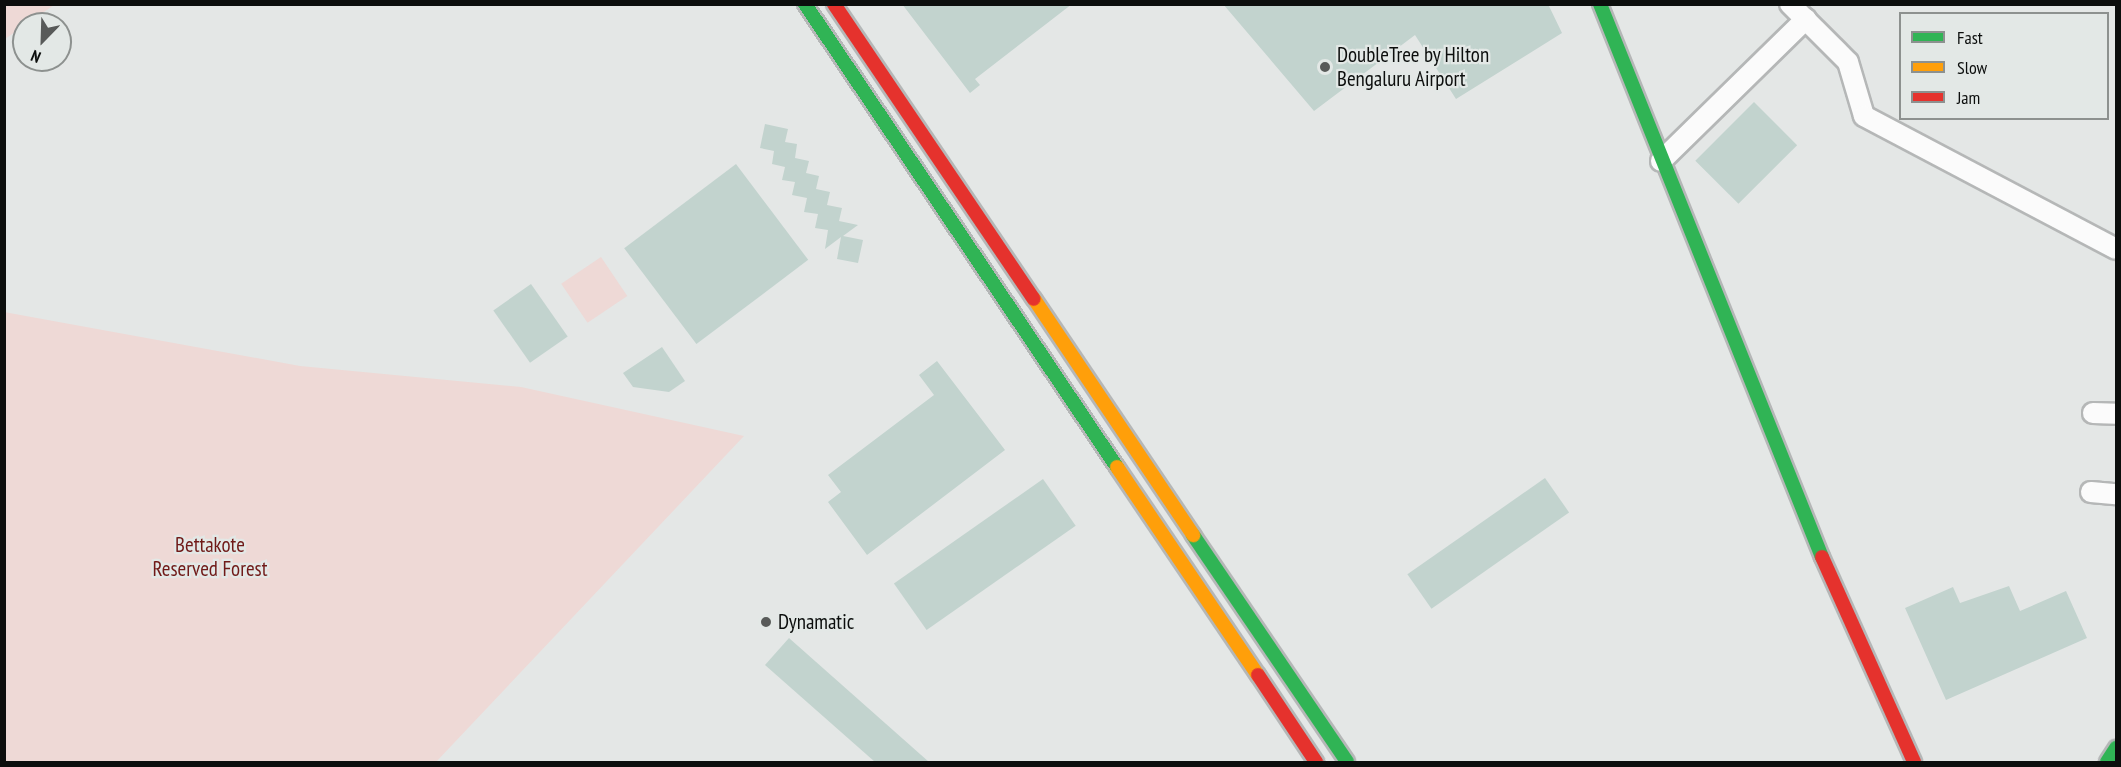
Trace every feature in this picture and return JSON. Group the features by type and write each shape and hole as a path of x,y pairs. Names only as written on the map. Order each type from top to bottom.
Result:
{"street":[{"path":"805,4 1316,762"},
{"path":"834,4 1347,762"},
{"path":"1600,4 1660,161 1810,532 1914,762"},
{"path":"1790,4 1848,62 1864,116 2116,249"},
{"path":"1660,161 1806,19"},
{"path":"2093,413 2116,414"},
{"path":"2091,492 2116,494"},
{"path":"2107,762 2116,748"}],"green space":[{"path":"5,4 54,4 44,12 12,12 12,34 5,39"},
{"path":"601,257 627,296 587,323 561,284"},
{"name":"Bettakote Reserved Forest","path":"4,312 300,366 521,387 744,436 436,762 5,762"}],"building":[{"path":"902,4 1072,4 975,79 980,85 970,93"},
{"name":"DoubleTree by Hilton Bengaluru Airport","path":"1223,4 1548,4 1562,33 1456,99 1415,35 1314,111"},
{"path":"1754,102 1797,145 1738,204 1695,161"},
{"path":"765,124 788,129 785,142 797,144 795,158 809,161 806,173 819,176 816,189 830,192 827,205 842,208 839,221 858,225 843,236 863,240 858,263 837,259 841,237 825,249 828,230 815,228 818,214 804,212 807,198 792,195 795,182 782,180 785,167 772,164 774,151 760,148"},
{"path":"736,164 808,260 696,344 624,248"},
{"path":"531,284 568,336 530,363 493,310"},
{"path":"662,347 685,381 669,392 633,387 623,373"},
{"path":"937,361 1005,450 867,555 828,502 841,492 828,475 934,395 919,375"},
{"path":"1545,478 1569,512 1431,609 1407,574"},
{"path":"1043,479 1076,526 927,630 894,583"},
{"path":"2009,586 2020,611 2066,591 2087,638 1946,700 1905,608 1953,587 1960,603"},
{"path":"789,638 929,762 875,762 765,665"}],"traffic: fast":[{"path":"805,4 1117,467"},
{"path":"1600,4 1822,557"},
{"path":"1193,535 1347,762"},
{"path":"2107,762 2116,748"}],"traffic: slow":[{"path":"1034,299 1193,535"},
{"path":"1117,467 1258,675"}],"traffic: jam":[{"path":"834,4 1034,299"},
{"path":"1822,557 1914,762"},
{"path":"1258,675 1316,762"}],"place":[{"name":"DoubleTree by Hilton Bengaluru Airport","path":"1325,67"},
{"name":"Dynamatic","path":"766,622"}]}
